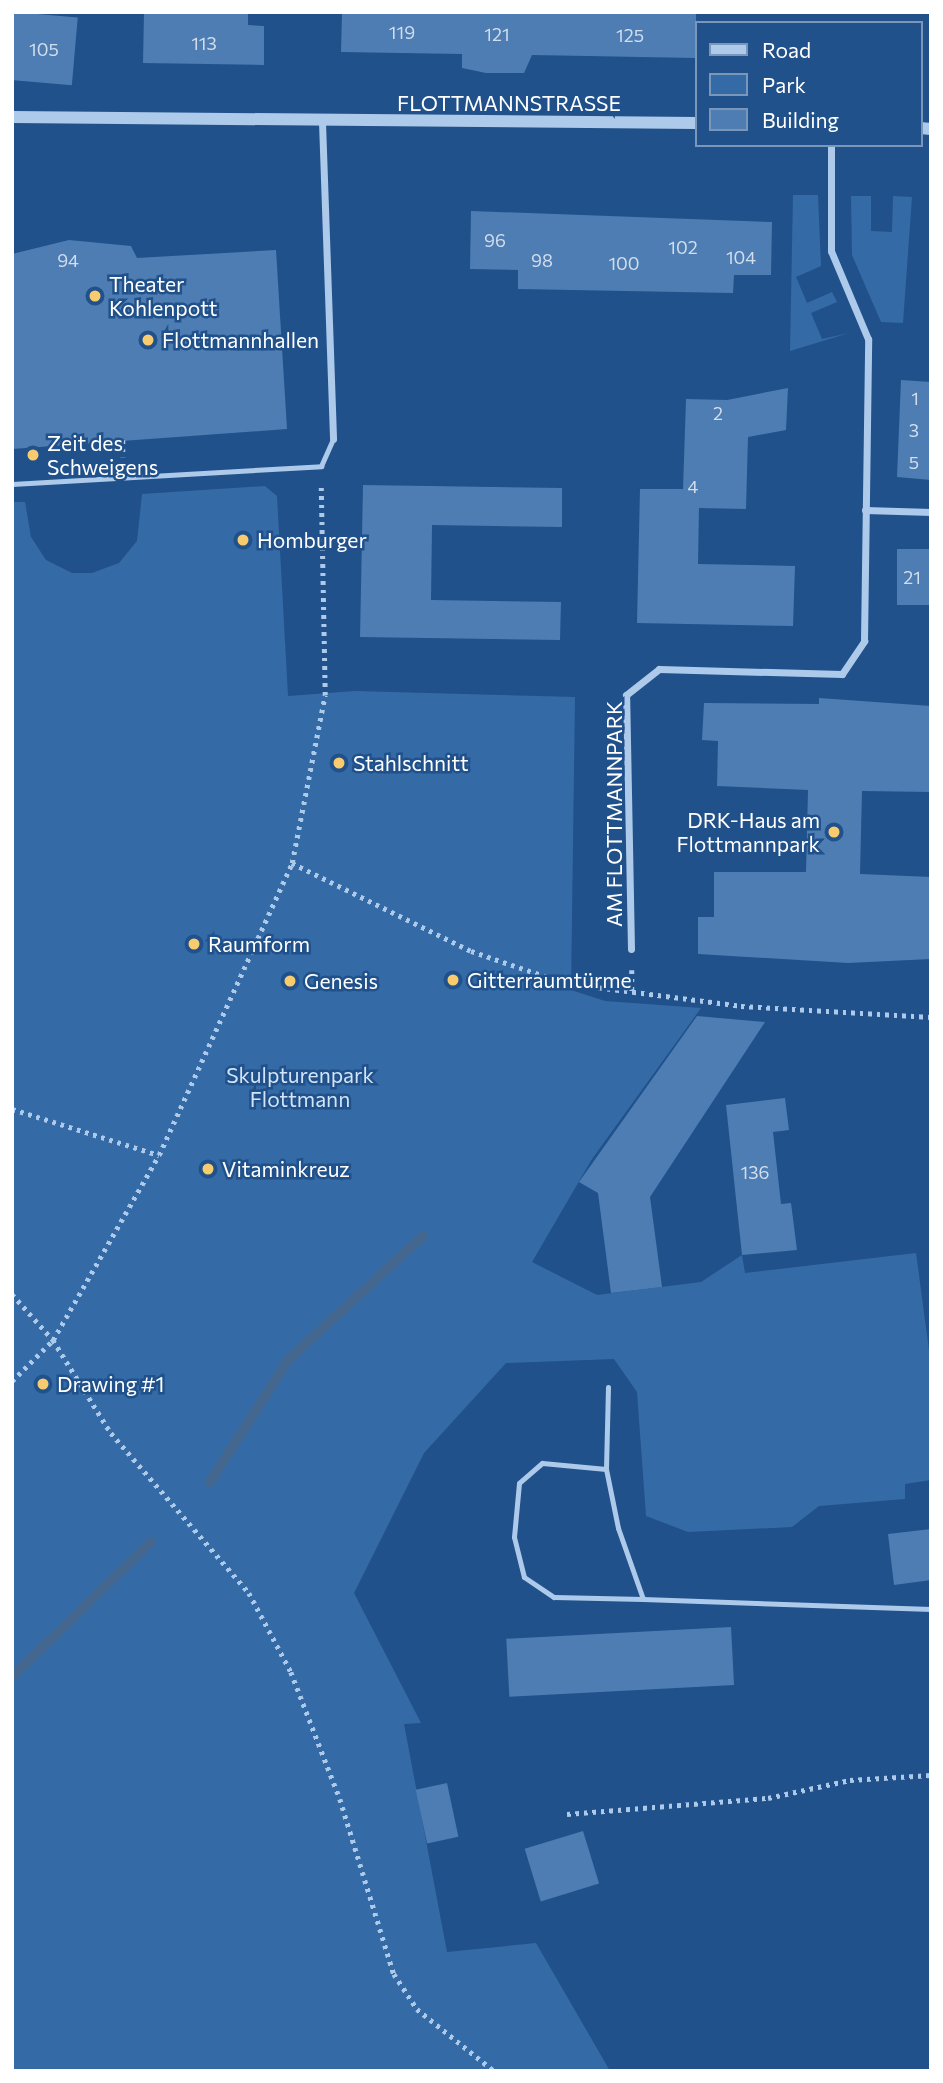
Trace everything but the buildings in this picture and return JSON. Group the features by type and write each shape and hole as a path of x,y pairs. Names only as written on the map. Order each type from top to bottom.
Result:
{"street":[{"name":"FLOTTMANNSTRASSE","path":"12,117 322,122 694,123"},
{"path":"322,122 332,439"},
{"name":"AM FLOTTMANNPARK","path":"631,948 626,695 659,669 842,674 864,641 868,339 831,251 831,147"},
{"path":"865,510 931,512"}],"lane":[{"path":"12,484 321,466 332,439"},
{"path":"608,1387 606,1469 618,1528 643,1599"},
{"path":"606,1469 542,1463 519,1483 514,1537 524,1577 554,1597 931,1609"}],"path":[{"path":"12,1381 53,1340 159,1155 292,863 325,695 321,466"},
{"path":"292,863 471,951 565,983 741,1006 931,1017"},
{"path":"12,1108 159,1155"},
{"path":"12,1294 53,1340 111,1433 249,1593 291,1672 340,1799 394,1974 417,2009 494,2071"},
{"path":"567,1814 768,1798 850,1780 931,1775"}],"green space":[{"path":"793,195 818,195 821,266 796,277 807,303 832,292 837,302 811,313 822,339 849,333 790,351"},
{"path":"851,196 871,196 871,231 892,232 893,196 912,197 903,323 881,322 852,255"},
{"name":"Skulpturenpark Flottmann","path":"265,486 277,496 288,696 355,691 575,697 571,990 605,1001 701,1008 592,1159 532,1262 597,1295 701,1282 742,1255 745,1273 916,1253 931,1365 931,1480 905,1484 905,1499 819,1506 792,1527 688,1532 646,1516 637,1392 614,1359 506,1363 424,1453 354,1593 421,1723 404,1724 447,1952 536,1943 610,2071 12,2071 12,502 25,502 31,537 46,560 72,573 92,573 119,563 137,541 142,494"}],"waterway":[{"path":"210,1482 288,1360 423,1236"},
{"path":"12,1677 151,1542"}],"place":[{"name":"Theater Kohlenpott","path":"95,296"},
{"name":"Flottmannhallen","path":"148,340"},
{"name":"Zeit des Schweigens","path":"33,455"},
{"name":"Homburger","path":"243,540"},
{"name":"Stahlschnitt","path":"339,763"},
{"name":"DRK-Haus am Flottmannpark","path":"834,832"},
{"name":"Raumform","path":"194,944"},
{"name":"Gitterraumtürme","path":"453,980"},
{"name":"Genesis","path":"290,981"},
{"name":"Vitaminkreuz","path":"208,1169"},
{"name":"Drawing #1","path":"43,1384"}]}
